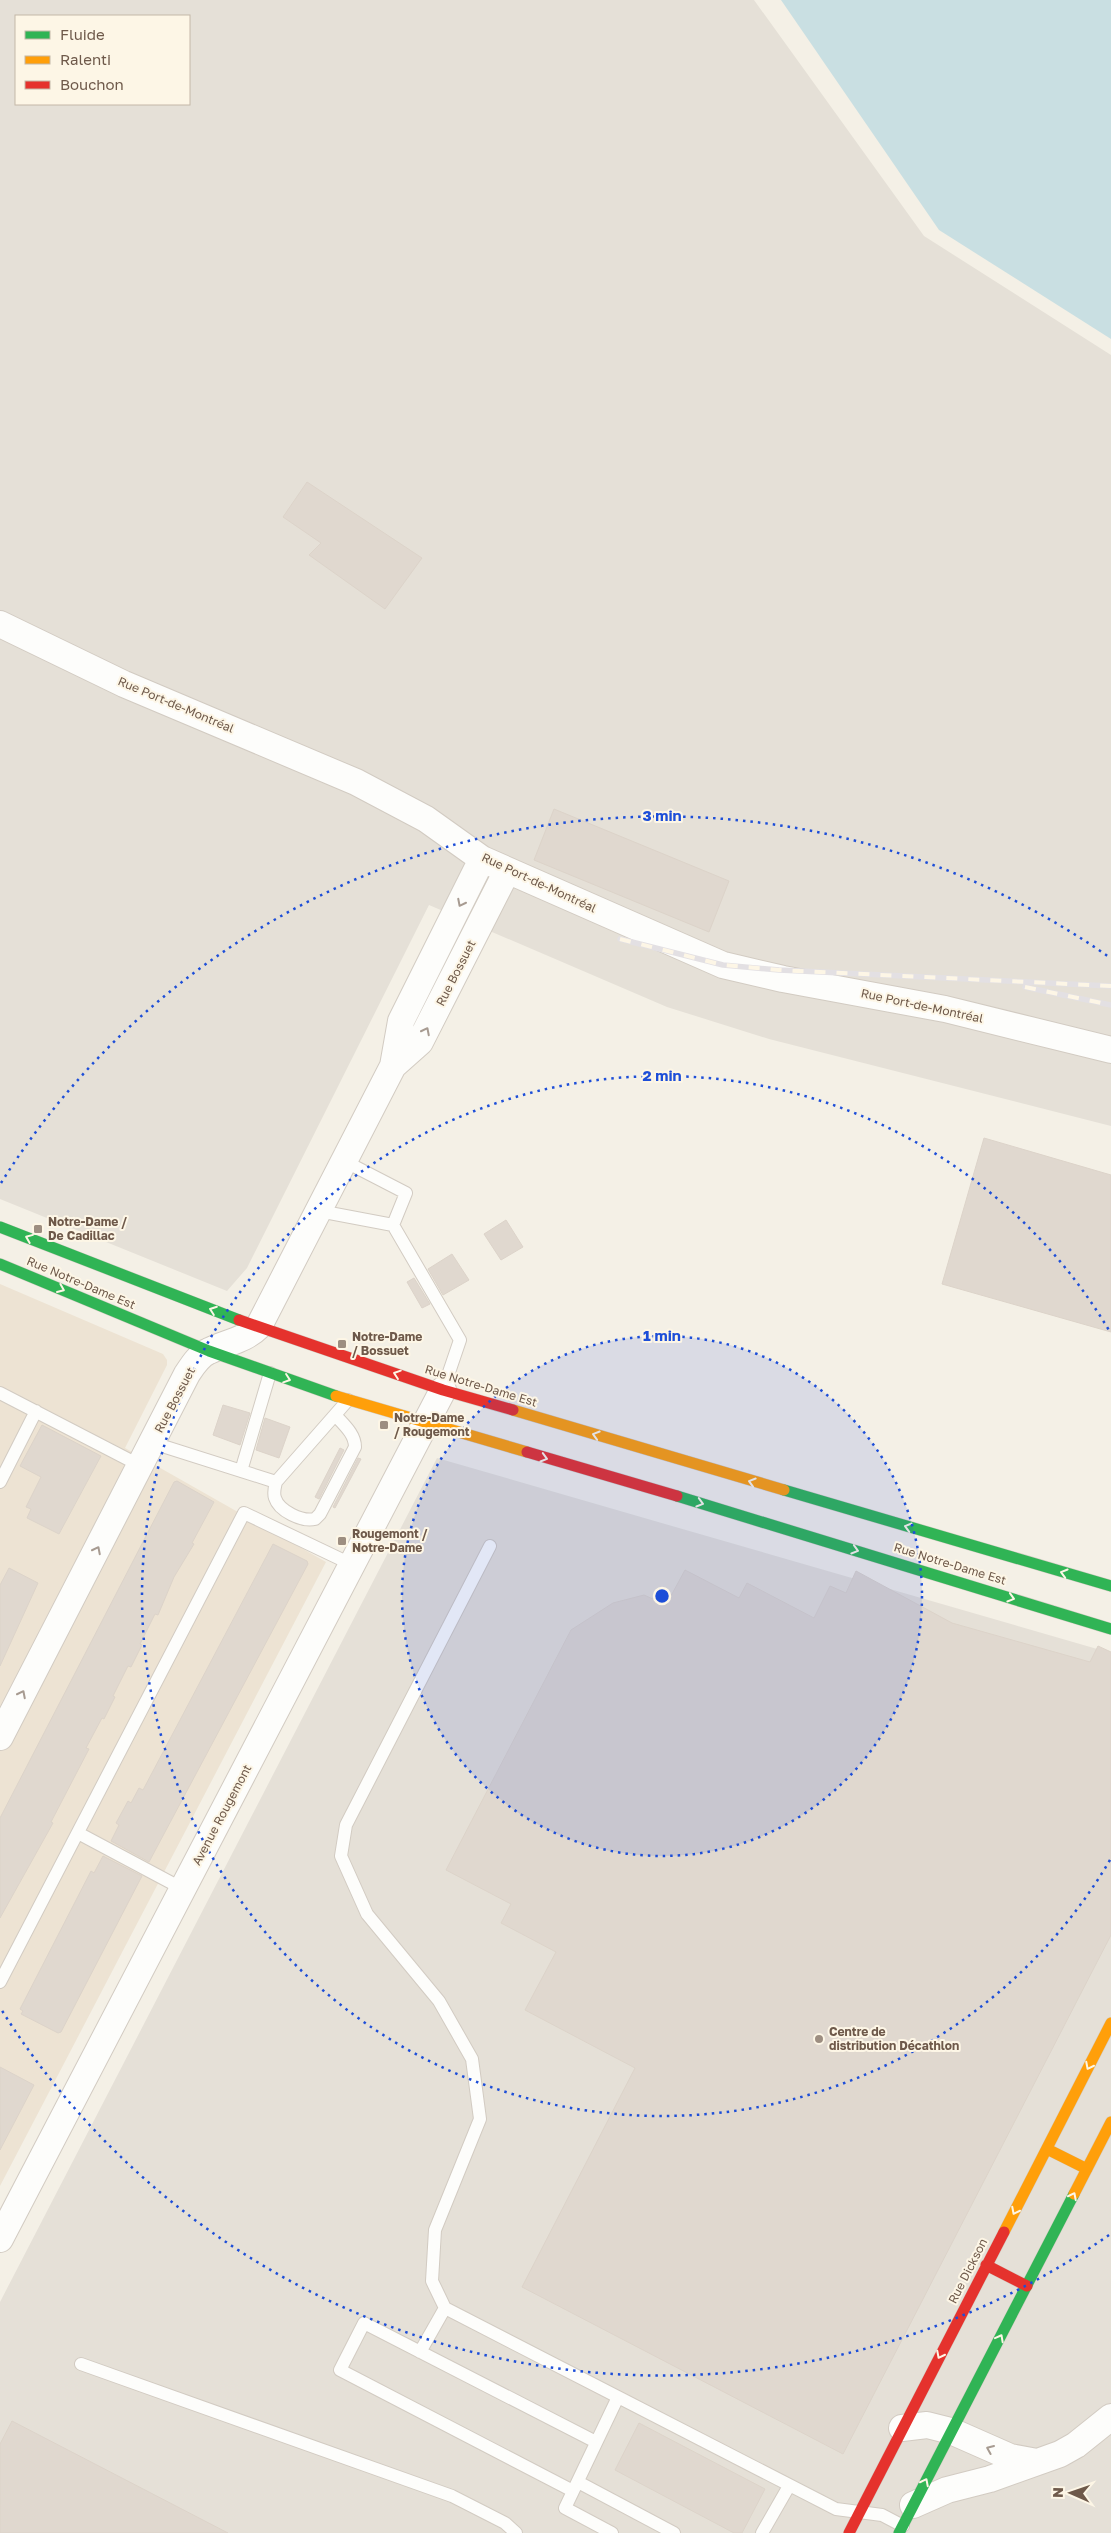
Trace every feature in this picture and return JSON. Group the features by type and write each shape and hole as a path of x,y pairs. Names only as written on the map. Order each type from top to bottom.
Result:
{"main road":[{"name":"Rue Notre-Dame Est","path":"0,1227 216,1312 443,1390 788,1497 1111,1586"},
{"name":"Rue Notre-Dame Est","path":"0,1264 209,1351 348,1400 426,1424 781,1522 1111,1628"},
{"name":"Rue Dickson","path":"849,2533 1111,2023"},
{"path":"905,2521 1111,2122"},
{"path":"1047,2149 1087,2169"},
{"path":"986,2265 1027,2286"}],"street":[{"name":"Rue Port-de-Montréal","path":"0,624 124,684 356,782 426,819 482,859 723,965 783,979 945,1009 1111,1050"},
{"name":"Rue Bossuet","path":"0,1738 187,1374 200,1356 239,1341 252,1334 259,1326 393,1066 401,1022 482,859"},
{"name":"Rue Bossuet","path":"393,1066 420,1042 507,871"},
{"name":"Avenue Rougemont","path":"0,2239 443,1390"},
{"path":"905,2521 947,2490 990,2479 1060,2454 1076,2445 1111,2417"},
{"path":"902,2428 927,2425 951,2431 1010,2457 1037,2462"}],"lane":[{"path":"344,1161 406,1193 393,1225"},
{"path":"319,1211 393,1225 460,1340 443,1390"},
{"path":"241,1471 270,1374"},
{"path":"0,1393 141,1466"},
{"path":"336,1415 351,1433 355,1440 355,1447 320,1514 314,1519 301,1519 279,1506 275,1498 276,1482 348,1400"},
{"path":"0,1482 36,1411"},
{"path":"153,1443 276,1482"},
{"path":"0,1982 244,1513 353,1565"},
{"path":"490,1546 346,1825 341,1856 367,1914 439,2002 472,2059 480,2119 435,2230 432,2281 445,2308 789,2486 836,2509 882,2515 905,2521"},
{"path":"78,1833 183,1890"},
{"path":"420,2352 445,2308"},
{"path":"596,2442 364,2323 340,2370 575,2487 674,2533"},
{"path":"81,2364 452,2496 505,2523 516,2533"},
{"path":"612,2533 565,2508 618,2396"},
{"path":"762,2533 789,2486"}],"shaded area":[{"path":"0,0 754,0 924,236 1111,355 1111,1126 769,1039 667,1007 429,905 247,1268 227,1291 0,1199"},
{"path":"781,0 1111,0 1111,339 939,230"},
{"path":"0,1284 163,1354 167,1360 167,1365 125,1448 326,1562 0,2186"},
{"path":"437,1458 1111,1653 1111,2533 0,2533 0,2302"}],"building":[{"path":"307,482 422,558 385,609 309,555 321,543 283,517"},
{"path":"554,809 729,881 709,932 534,860"},
{"path":"984,1138 1111,1175 1111,1332 942,1284"},
{"path":"506,1220 523,1247 501,1260 484,1234"},
{"path":"452,1254 469,1280 443,1295 428,1269"},
{"path":"414,1278 430,1304 422,1308 407,1282"},
{"path":"223,1405 250,1413 240,1445 213,1435"},
{"path":"265,1418 290,1427 279,1458 256,1450"},
{"path":"42,1425 101,1456 59,1534 27,1518 31,1509 26,1507 41,1477 20,1466"},
{"path":"340,1448 344,1450 319,1499 315,1497"},
{"path":"358,1458 361,1459 335,1508 333,1507"},
{"path":"177,1481 214,1502 192,1543 194,1544 174,1577 158,1615 155,1614 131,1667 128,1666 104,1719 102,1718 86,1748 89,1749 51,1822 53,1823 0,1918 0,1818 174,1482"},
{"path":"273,1544 307,1561 308,1564 149,1862 111,1841 119,1825 116,1823 128,1801 131,1803 139,1788 143,1790"},
{"path":"9,1568 38,1583 0,1666 0,1585"},
{"name":"Centre de distribution Décathlon","path":"685,1570 739,1598 747,1583 814,1618 830,1586 846,1593 856,1571 952,1623 1090,1662 1098,1646 1111,1652 1111,1935 843,2454 522,2287 635,2068 525,2010 556,1952 501,1923 511,1904 446,1870 571,1630 613,1603 644,1595 666,1605"},
{"path":"103,1856 142,1876 61,2032 58,2033 21,2014 23,2011 20,2009 91,1871 94,1873"},
{"path":"0,2067 34,2085 0,2150"},
{"path":"12,2421 228,2533 0,2533 0,2444"},
{"path":"639,2423 765,2489 742,2533 734,2533 615,2470"}],"railway":[{"path":"620,939 723,965 779,970 1111,986"},
{"path":"1025,987 1111,1005"}],"traffic: fast":[{"path":"0,1227 239,1320"},
{"path":"0,1264 209,1351 336,1396"},
{"path":"784,1490 1111,1586"},
{"path":"677,1496 1111,1629"},
{"path":"899,2533 1074,2194"}],"traffic: slow":[{"path":"336,1396 527,1452"},
{"path":"513,1410 784,1490"},
{"path":"1004,2232 1111,2023"},
{"path":"1074,2194 1111,2122"},
{"path":"1047,2149 1087,2169"}],"traffic: jam":[{"path":"239,1320 443,1390 513,1410"},
{"path":"527,1452 677,1496"},
{"path":"849,2533 1004,2232"},
{"path":"986,2265 1027,2286"}],"place":[{"name":"Notre-Dame / De Cadillac","path":"38,1229"},
{"name":"Notre-Dame / Bossuet","path":"342,1344"},
{"name":"Notre-Dame / Rougemont","path":"384,1425"},
{"name":"Rougemont / Notre-Dame","path":"342,1541"},
{"name":"Centre de distribution Décathlon","path":"819,2039"}]}
